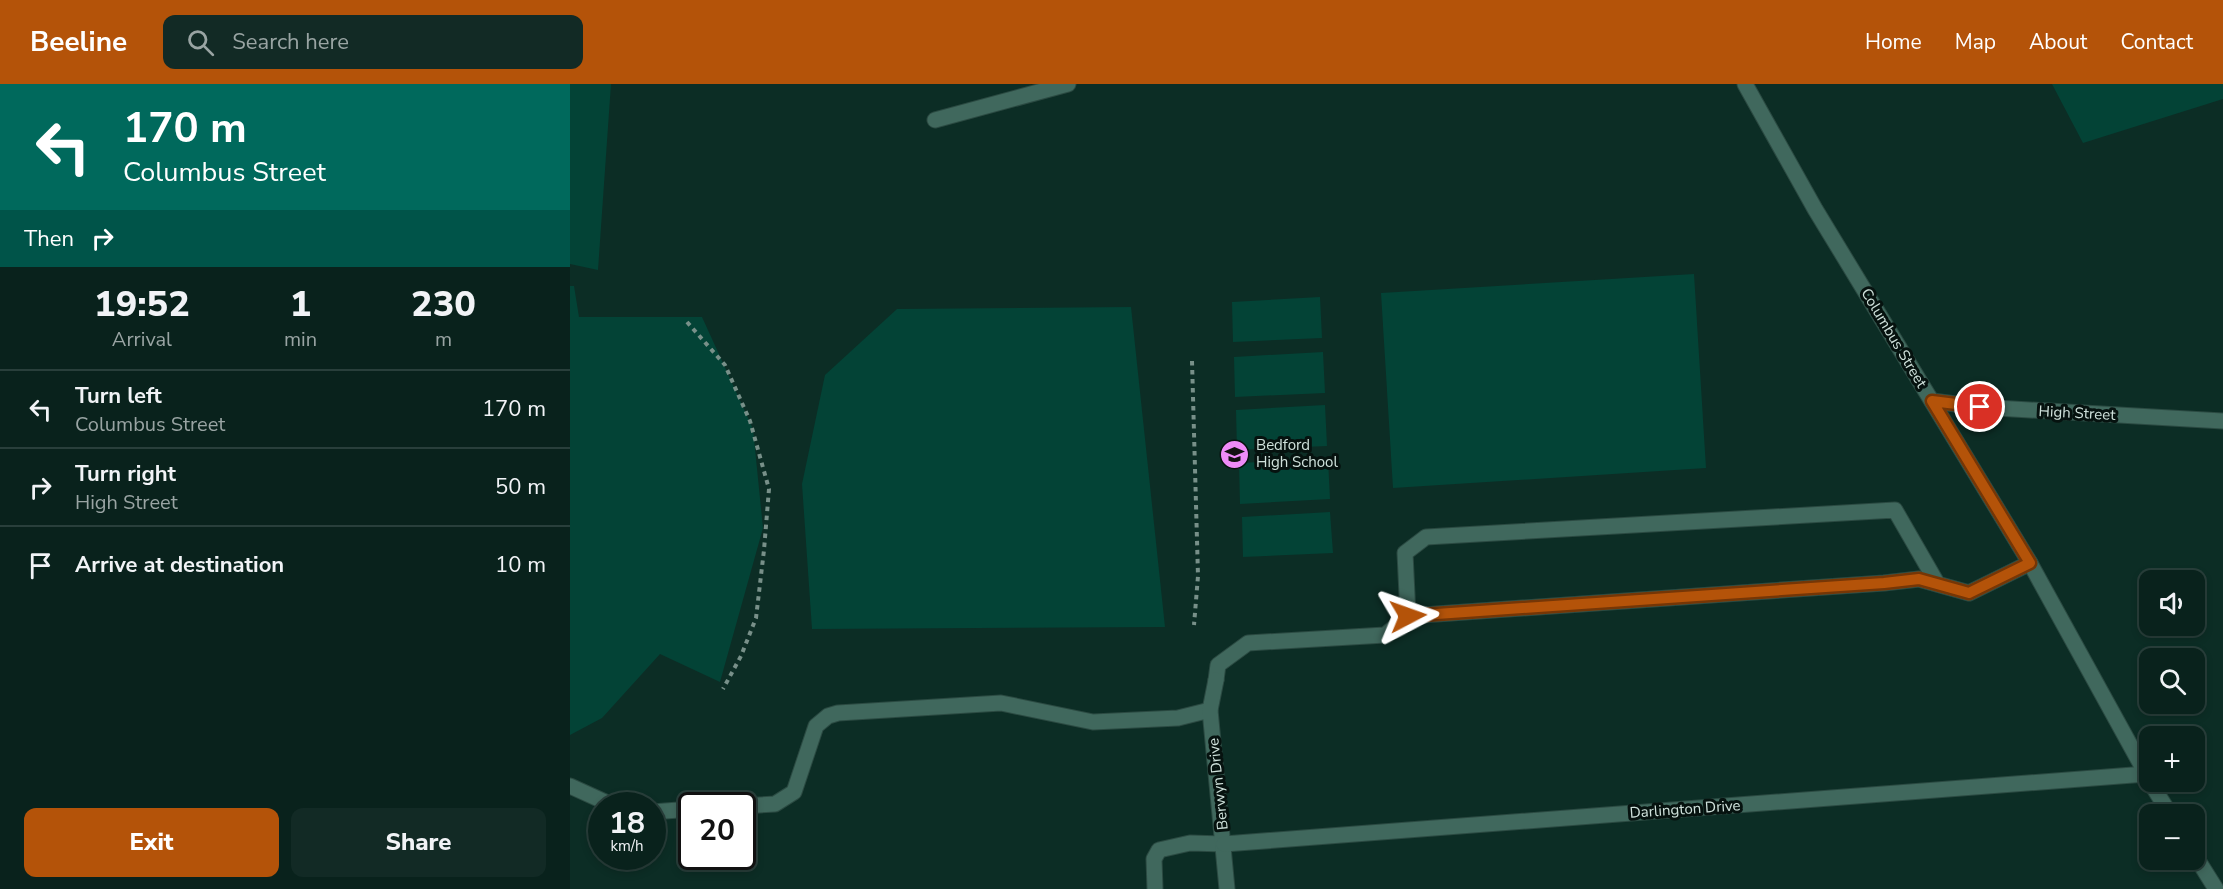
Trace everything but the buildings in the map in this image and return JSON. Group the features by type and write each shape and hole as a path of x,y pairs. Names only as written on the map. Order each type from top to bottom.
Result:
{"street":[{"path":"935,120 1068,84"},
{"name":"Columbus Street","path":"1745,84 1815,209 2030,563 2139,763"},
{"name":"High Street","path":"1932,401 1980,407 2223,421"},
{"path":"1937,583 1895,510 1437,536 1426,537 1405,554 1408,616 1919,579 1969,593 2030,563"},
{"name":"Berwyn Drive","path":"1227,889 1210,710 1218,665 1248,643 1385,635 1408,616"},
{"path":"756,805 774,804 794,792 816,726 828,716 838,713 1001,703 1093,722 1178,718 1210,710"},
{"name":"Darlington Drive","path":"1155,889 1154,859 1159,849 1190,843 1224,844 2139,780"},
{"path":"570,786 588,794"},
{"path":"2204,870 2216,889"}],"path":[{"path":"687,322 725,365 750,421 769,489 756,618 741,656 723,689"},
{"path":"1192,362 1198,576 1194,625"}],"green space":[{"path":"570,84 611,84 598,270 570,264"},
{"path":"2052,84 2223,84 2223,99 2083,143"},
{"path":"1694,274 1706,468 1393,488 1381,293"},
{"path":"570,286 574,286 579,317 702,317 753,429 763,528 720,682 660,654 602,718 570,735"},
{"path":"1320,297 1322,338 1233,342 1232,302"},
{"path":"1131,307 1165,627 812,629 802,484 825,375 897,309"},
{"path":"1323,352 1325,393 1235,397 1234,357"},
{"path":"1325,405 1327,446 1237,450 1236,410"},
{"path":"1328,459 1330,499 1240,504 1239,463"},
{"path":"1330,512 1333,553 1243,557 1242,517"}],"place":[{"name":"Bedford High School","path":"1235,454"}],"route":[{"path":"1408,616 1919,579 1969,593 2030,563 1932,401 1980,407"}]}
